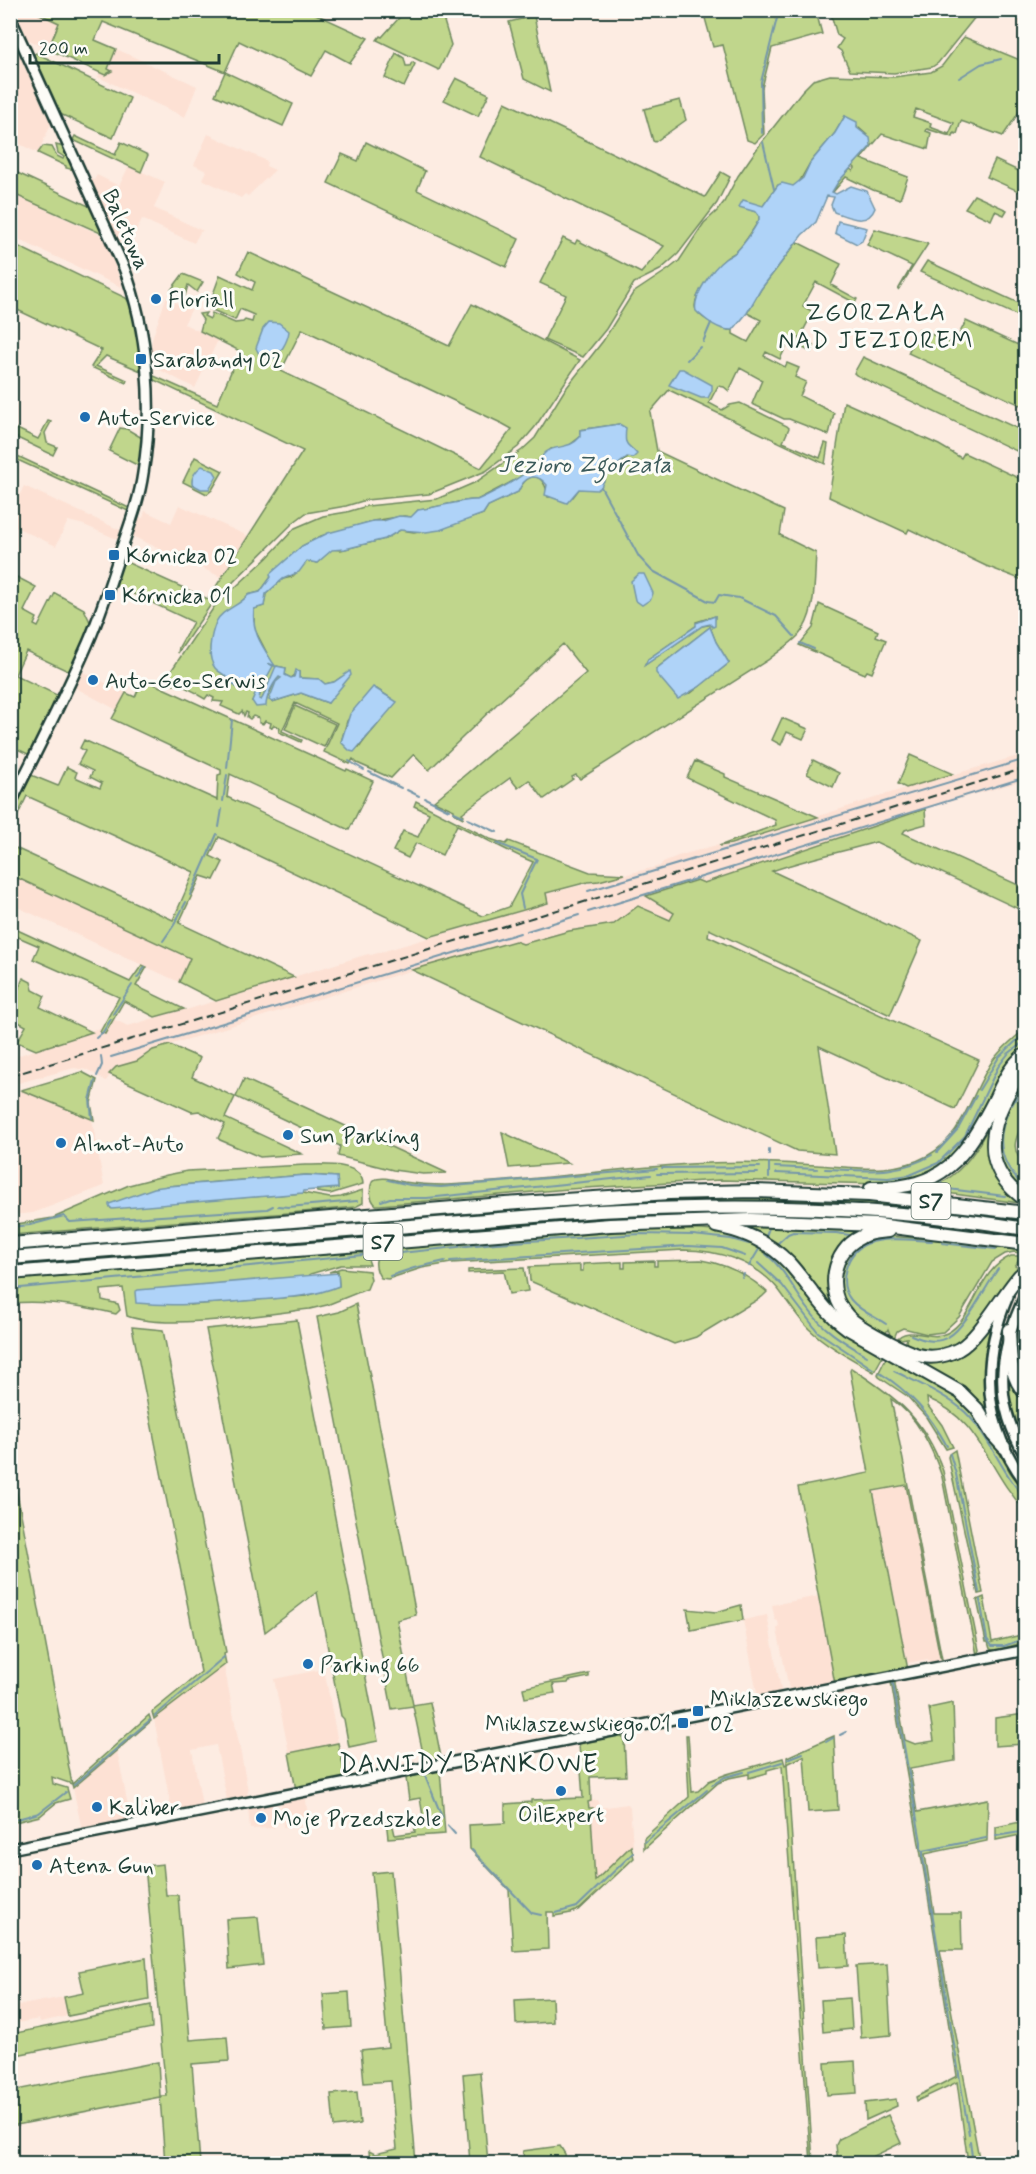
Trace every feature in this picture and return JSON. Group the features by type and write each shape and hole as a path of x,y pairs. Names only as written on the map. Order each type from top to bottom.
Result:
{"highway":[{"path":"837,1193 864,1188 913,1185 949,1168 968,1148 1007,1075 1016,1061 1026,1054"},
{"path":"1026,1067 1016,1079 999,1113 992,1145 993,1156 1002,1177 1016,1193 1026,1200"},
{"name":"S7","path":"10,1244 593,1197 754,1191 837,1193 937,1201 1026,1213"},
{"path":"10,1258 552,1214 725,1206 873,1211 1026,1229"},
{"name":"S7","path":"10,1273 599,1225 694,1222 779,1221 902,1228 1026,1244"},
{"path":"694,1222 744,1233 770,1247 788,1262 833,1318 948,1384 970,1401 1004,1447"},
{"path":"902,1228 869,1234 854,1242 842,1254 835,1270 834,1280 837,1298 847,1316 916,1354 933,1357 958,1350 965,1345 985,1323 1004,1293 1023,1270"},
{"path":"10,1265 54,1265 72,1268"},
{"path":"1009,1330 1014,1376 1026,1394"}],"street":[{"name":"Baletowa","path":"10,17 128,278 144,336 147,418 142,484 105,598 86,649 10,805"},
{"path":"1023,1270 998,1320 989,1361 988,1383 993,1414 1004,1447 1026,1483"},
{"path":"1026,1294 1009,1330 1003,1362 1005,1402 1015,1437 1026,1457"},
{"path":"10,1849 1026,1650"}],"shaded area":[{"path":"13,11 33,11 60,23 48,49 25,38"},
{"path":"11,41 14,43 51,124 38,153 11,140"},
{"path":"112,47 197,86 185,117 98,77"},
{"path":"208,134 267,161 266,166 275,170 248,196 245,194 241,198 202,179 206,171 194,165"},
{"path":"129,166 165,182 154,208 203,231 194,243 142,219 130,244 114,237 87,176 94,180 97,175 119,186"},
{"path":"11,193 103,236 122,284 121,287 11,236"},
{"path":"166,298 191,310 184,324 218,340 195,388 150,365 153,336"},
{"path":"24,486 122,531 119,540 84,525 68,521 56,546 11,525 11,513"},
{"path":"179,505 248,536 221,577 132,536 139,517 143,518 145,511 171,523"},
{"path":"81,671 126,693 117,710 74,687"},
{"path":"1025,754 1025,780 925,809 704,883 697,880 647,896 674,913 669,922 643,933 600,925 523,944 515,941 153,1050 137,1061 116,1067 106,1081 88,1070 74,1068 11,1085 11,1058 102,1027 100,1032 104,1034 113,1019 128,1026 186,1010 368,954 547,903 546,894 660,866 663,862 678,856 713,846 732,844 906,788"},
{"path":"11,875 190,958 179,982 11,904"},
{"name":"Almot-Auto","path":"21,1090 92,1119 104,1186 33,1213 11,1215 11,1094 17,1095"},
{"path":"906,1484 941,1660 929,1662 928,1659 907,1663 872,1491"},
{"path":"819,1596 835,1684 815,1688 812,1684 804,1685 802,1690 792,1692 789,1689 777,1629 778,1621 775,1620 772,1605"},
{"path":"767,1615 781,1690 780,1694 758,1698 743,1620"},
{"path":"224,1665 248,1791 247,1796 227,1800 216,1745 192,1750 202,1805 183,1809 177,1805 171,1807 154,1719"},
{"path":"324,1669 338,1743 289,1753 274,1679"},
{"path":"117,1750 131,1821 82,1830 73,1788"},
{"path":"306,1798 308,1824 283,1827 281,1802"},
{"path":"598,1800 599,1808 628,1804 633,1845 595,1882 591,1815 594,1814 593,1809 589,1808 588,1801"},
{"name":"Moje Przedszkole","path":"272,1804 274,1828 250,1829 248,1808"},
{"path":"64,1997 68,2016 40,2022 39,2019 11,2024 11,2007"}],"green space":[{"path":"96,10 105,14 106,10 309,11 368,38 350,63 326,50 311,76 239,41 225,72 103,22 95,40 116,49 108,69 112,71 105,75 48,49 59,23 33,11"},
{"path":"408,10 441,11 451,45 439,70 377,40"},
{"path":"703,11 816,11 822,34 772,48 762,88 764,134 755,143 747,140 723,45 713,47"},
{"path":"830,11 862,11 863,13 865,11 980,11 938,63 932,67 894,73 850,71 841,51 837,48 843,39 837,35"},
{"path":"534,16 550,92 524,79 509,22"},
{"path":"964,37 1025,62 1025,103 1003,136 961,121 957,134 954,133 953,137 927,129 926,131 931,133 928,149 882,134 861,159 908,177 900,199 873,190 846,177 833,192 838,182 850,169 853,171 855,168 853,166 865,150 867,135 845,116 835,133 810,163 798,184 778,185 763,206 742,207 756,212 759,220 740,248 725,259 710,275 697,298 696,310 702,317 728,330 733,330 733,334 748,342 761,320 747,313 761,289 797,242 841,264 831,285 857,299 855,303 816,282 803,306 813,312 799,339 814,346 811,352 789,341 780,359 766,352 764,356 785,367 787,363 799,368 795,377 806,382 800,396 834,413 829,435 784,419 752,404 762,380 740,368 729,391 718,386 709,403 722,410 740,403 787,426 789,428 783,442 820,458 825,443 828,444 825,464 669,390 650,412 657,451 784,511 780,535 816,553 812,607 809,618 798,636 787,645 768,660 580,779 576,775 572,777 573,779 544,799 529,780 518,788 510,778 462,813 463,818 454,813 454,810 434,801 586,673 563,644 429,770 414,754 391,778 353,759 350,764 324,752 337,723 295,703 282,731 302,740 301,742 279,732 280,728 274,725 270,727 271,723 265,721 263,724 259,723 259,718 253,716 250,719 246,712 244,716 242,711 239,714 221,706 223,702 213,701 214,698 208,695 205,699 177,683 174,685 165,680 214,607 267,558 295,528 323,516 367,506 437,499 476,482 522,450 535,438 564,391 603,341 633,293 679,261 704,223 724,202 738,176 761,143 813,80 830,75 894,77 931,72 942,66","holes":["916,109 954,123 949,134 930,127 931,123 913,117","619,424 628,448 633,450 629,457 607,474 604,481 579,489 573,497 548,497 540,479 531,477 526,480 518,492 488,506 483,514 453,524 414,532 400,530 385,539 341,550 332,549 317,563 307,561 292,577 283,579 266,594 264,606 254,609 254,628 273,665 268,662 272,665 261,688 259,699 262,700 277,666 286,668 285,675 291,678 299,672 299,678 319,679 325,684 340,678 328,703 301,693 272,702 281,678 279,677 266,701 252,701 261,683 240,689 219,670 211,655 210,647 212,637 224,615 248,595 260,592 271,577 302,546 321,536 373,521 404,516 412,517 418,510 477,500 519,478 551,449 567,447 580,437 580,430","715,616 714,624 702,626 645,665 648,659 697,625 696,622","710,627 729,663 691,693 675,695 656,669","377,689 392,699 383,718 359,748 341,742 347,721 371,690"]},
{"path":"36,53 130,98 113,138 60,114 33,55"},
{"path":"396,53 404,58 406,66 410,66 412,62 415,64 404,87 385,78"},
{"path":"225,72 293,104 283,126 215,95"},
{"path":"456,78 489,94 478,116 444,100"},
{"path":"680,100 686,120 655,142 653,141 644,109"},
{"path":"505,102 705,197 721,172 730,177 717,203 678,254 660,270 634,283 606,329 583,357 544,340 566,295 540,283 563,238 575,244 577,240 641,273 664,246 480,157"},
{"path":"75,136 115,155 121,142 148,155 141,172 73,140"},
{"path":"366,142 425,171 417,190 519,239 506,267 328,183 342,154 358,161"},
{"path":"56,145 64,147 74,170 38,153 43,146 52,147 57,156 63,159"},
{"path":"995,160 1025,174 1025,194 987,177"},
{"path":"11,170 91,207 105,235 11,193"},
{"path":"974,195 1007,210 1004,215 995,211 991,220 965,208"},
{"path":"875,229 928,244 898,290 912,266 867,245"},
{"path":"11,243 126,298 136,323 141,371 106,356 96,366 127,380 126,383 91,367 102,350 11,307"},
{"path":"248,252 449,346 472,304 580,360 535,427 518,447 486,471 429,494 366,500 306,513 212,603 178,653 193,622 114,585 124,561 208,599 303,451 152,379 154,376 217,404 240,351 200,331 203,320 199,314 206,313 204,316 210,319 212,313 235,323 245,320 252,322 254,315 240,309 235,320 208,308 220,275 252,290 255,282 238,273","holes":["302,329 512,429 481,468 281,371"]},
{"path":"927,261 1025,306 1025,319 920,272"},
{"path":"183,274 203,282 197,292 188,285 184,299 172,293 171,290"},
{"path":"966,321 1025,348 1023,376 1025,378 1025,407 908,353 919,329 954,344"},
{"path":"863,357 1025,432 1025,455 856,375 854,373"},
{"path":"844,402 939,445 961,458 964,453 1025,481 1025,581 986,566 909,529 907,533 829,497"},
{"path":"48,421 51,422 45,433 47,443 57,447 53,455 11,435 11,426 38,439"},
{"path":"120,428 127,429 142,438 139,466 109,451"},
{"path":"11,453 129,508 128,511 11,457"},
{"path":"195,457 223,471 212,490 207,494 183,482"},
{"path":"11,574 36,587 24,611 37,618 34,625 38,627 55,593 84,609 91,624 70,672 26,651 15,675 59,696 30,755 11,746 13,739 10,738"},
{"path":"819,604 878,631 876,636 886,640 872,673 867,671 865,674 799,645 813,628"},
{"path":"143,679 346,771 347,769 373,781 349,830 230,774 227,797 483,916 509,907 533,862 457,825 442,855 416,843 408,858 393,851 403,831 418,837 429,813 414,806 416,801 490,839 506,844 509,841 590,872 625,874 546,893 548,903 429,937 219,837 210,856 223,862 214,880 201,876 179,923 294,977 216,1001 179,982 190,958 11,875 11,846 173,920 194,872 27,796 11,829 10,819 31,775 58,786 67,767 77,772 75,777 100,788 102,783 90,777 93,771 78,764 85,751 80,748 84,740 217,800 218,775 221,774 221,770 112,719 126,693 135,697"},
{"path":"295,706 335,724 324,747 285,729"},
{"path":"782,718 808,729 803,739 787,732 781,745 772,740"},
{"path":"910,755 953,774 906,788 898,784"},
{"path":"813,760 839,773 833,787 807,774"},
{"path":"695,761 725,774 725,777 818,817 719,846 776,825 775,820 687,778"},
{"path":"925,809 926,824 905,830 903,833 1025,888 1025,912 876,842 772,871 922,941 890,1015 709,929 708,936 979,1060 955,1109 819,1046 835,1154 797,1151 412,970 515,941 523,944 569,931 614,924 638,906 670,920 674,913 646,896 697,880 704,883"},
{"path":"11,927 130,982 142,965 147,967 136,986 184,1009 155,1017 124,1001 105,1034 100,1032 119,997 33,959 39,946 11,934"},
{"path":"23,978 31,982 33,990 45,996 40,1007 92,1032 36,1050 17,1042 26,1026 11,1018 11,993 16,995"},
{"path":"1025,1029 1025,1046 1003,1068 968,1139 946,1164 919,1178 881,1184 720,1180 569,1189 380,1205 376,1205 371,1196 370,1189 373,1180 381,1178 445,1185 705,1163 800,1164 859,1168 901,1166 927,1156 950,1137 993,1060"},
{"path":"170,1045 200,1058 192,1077 235,1097 225,1118 302,1154 260,1157 220,1140 218,1138 225,1124 199,1111 192,1112 109,1074 116,1067 137,1061 153,1050"},
{"path":"82,1072 97,1080 91,1103 94,1120 21,1090"},
{"path":"1025,1075 1024,1120 1015,1144 1019,1157 1025,1165 1025,1193 1011,1180 1002,1166 999,1136 1008,1105"},
{"path":"244,1079 447,1173 423,1174 393,1170 338,1156 340,1146 236,1097"},
{"path":"988,1127 988,1152 1020,1203 924,1190 946,1180 960,1169 976,1150"},
{"path":"502,1132 569,1163 509,1168"},
{"path":"305,1165 349,1168 356,1171 363,1184 330,1194 316,1190 338,1188 337,1177 306,1175 168,1186 110,1208 303,1193 330,1198 363,1190 363,1203 355,1207 314,1211 11,1235 11,1225 53,1218 129,1185 167,1175 187,1171"},
{"path":"713,1198 881,1202 1026,1219 1025,1225 749,1204 11,1254 11,1249 596,1202"},
{"path":"672,1213 801,1214 882,1219 882,1222 547,1224 57,1264 57,1260"},
{"path":"742,1227 865,1231 829,1281 859,1331"},
{"path":"645,1230 723,1232 763,1246 884,1354 874,1372 840,1352 809,1329 778,1289 758,1271 735,1259 709,1252 683,1250 451,1263 422,1268 388,1279 381,1278 376,1266 376,1258 384,1249"},
{"path":"887,1236 941,1240 1025,1251 1025,1254 1014,1252 1005,1254 992,1262 959,1317 943,1332 927,1334 903,1328 897,1331 894,1338 891,1337 888,1329 885,1335 852,1315 844,1305 839,1288 843,1263 854,1249 867,1241"},
{"path":"356,1252 366,1254 370,1265 341,1265 310,1274 310,1276 189,1305 306,1296 339,1286 338,1271 329,1272 341,1268 369,1271 371,1279 367,1289 327,1305 310,1309 191,1322 145,1320 127,1316 123,1288 101,1290 102,1300 118,1304 120,1310 116,1314 63,1304 11,1303 11,1280"},
{"path":"1011,1256 1022,1256 1015,1266 1018,1268 986,1315 957,1346 927,1353 905,1345 907,1338 896,1340 907,1333 940,1335 957,1326 990,1272"},
{"path":"701,1260 736,1271 767,1292 696,1337 674,1344 530,1281 529,1267 580,1265 580,1271 583,1271 583,1264 622,1262 622,1268 625,1268 625,1262 654,1261 654,1266 657,1266 657,1261"},
{"path":"524,1268 528,1291 509,1294 504,1271 468,1273 468,1270"},
{"path":"356,1304 416,1615 397,1620 413,1705 430,1702 441,1757 441,1760 425,1763 413,1706 392,1709 317,1317 339,1312"},
{"path":"1025,1310 1025,1388 1017,1369 1015,1349 1018,1330"},
{"path":"297,1320 378,1741 349,1747 317,1592 265,1632 206,1329"},
{"path":"992,1322 986,1346 984,1370 989,1418 922,1361 945,1360 954,1357 970,1346"},
{"path":"132,1327 163,1330 226,1652 224,1654 226,1664 154,1719 152,1712 201,1672"},
{"path":"887,1356 960,1397 990,1436 1010,1472 1025,1492 1025,1510 1012,1495 972,1433 960,1419 927,1398 928,1406 942,1425 953,1447 946,1449 926,1417 907,1396 879,1377 878,1374"},
{"path":"851,1368 882,1389 907,1411 918,1423 936,1453 943,1471 979,1650 977,1655 942,1477 923,1434 901,1406 891,1399 942,1659 906,1485 873,1491 908,1670 835,1684 798,1487 869,1473"},
{"path":"1007,1368 1025,1399 1025,1449 1011,1409"},
{"path":"955,1450 983,1593 978,1594 948,1457"},
{"path":"11,1461 72,1784 52,1777 53,1784 67,1788 70,1799 56,1803 40,1816 11,1823"},
{"path":"984,1597 992,1642 1025,1634 1025,1642 995,1651 990,1649 986,1642 977,1600"},
{"path":"741,1605 743,1620 691,1630 687,1609 716,1612"},
{"path":"589,1674 589,1677 568,1683 553,1684 555,1693 525,1698 523,1688"},
{"path":"891,1682 895,1682 905,1740 915,1744 934,1741 929,1708 953,1703 955,1761 910,1769 917,1812 988,1799 987,1841 925,1854 934,1913 961,1913 962,1950 940,1950 980,2163 968,2163 957,2082 917,2101 916,2097 957,2076"},
{"path":"1025,1714 1025,1744 995,1746 995,1718"},
{"path":"149,1715 151,1721 73,1788 72,1784"},
{"path":"620,1735 624,1738 626,1776 590,1777 591,1801 588,1802 594,1814 591,1815 595,1881 631,1846 634,1858 580,1909 554,1916 554,1912 547,1912 548,1949 513,1951 509,1890 470,1849 469,1825 505,1823 505,1804 531,1802 531,1800 583,1798 579,1744"},
{"path":"686,1735 688,1735 692,1792 698,1791 709,1781 727,1774 783,1758 785,1765 787,1764 813,2163 811,2163 782,1766 749,1778 749,1774 718,1783 644,1849 644,1838 689,1797"},
{"path":"834,1736 838,1810 808,1812 804,1756 787,1764 787,1757"},
{"path":"338,1743 346,1780 296,1790 289,1753"},
{"path":"440,1770 445,1834 388,1838 386,1819 392,1822 395,1835 415,1832 414,1817 423,1816 420,1798 409,1800 406,1778"},
{"path":"1025,1821 1025,1834 996,1840 996,1827"},
{"path":"163,1864 166,1895 178,1895 190,2040 227,2037 229,2061 192,2064 200,2163 165,2163 160,2097 11,2126 11,2091 158,2062 160,2096 167,2096 145,1866"},
{"path":"391,1871 416,2163 398,2163 397,2159 370,2163 369,2151 375,2154 397,2149 391,2081 364,2083 361,2050 388,2047 372,1873"},
{"path":"258,1917 263,1965 229,1969 226,1919"},
{"path":"846,1935 848,1966 818,1968 816,1937"},
{"path":"146,1958 149,2000 68,2016 64,1997 84,1993 79,1971"},
{"path":"887,1964 891,2035 861,2038 856,1966"},
{"path":"349,1992 351,2027 326,2029 323,1994"},
{"path":"552,1998 553,2022 516,2024 515,2000"},
{"path":"850,1998 852,2029 823,2032 821,2000"},
{"path":"151,2005 152,2028 11,2056 11,2034"},
{"path":"855,2061 857,2093 827,2095 825,2063"},
{"path":"480,2072 488,2163 470,2163 463,2074"},
{"path":"357,2092 360,2124 334,2127 331,2094"},
{"path":"896,2099 897,2106 866,2120 865,2103"},
{"path":"888,2115 901,2143 860,2163 838,2163 836,2145 839,2139"},
{"path":"560,2146 565,2154 566,2163 524,2163 523,2151"}],"water":[{"path":"845,116 857,122 857,128 870,138 871,146 838,182 832,192 836,194 851,186 867,191 875,208 872,214 863,219 857,219 834,212 831,205 834,197 827,196 816,222 802,235 733,330 713,325 696,311 697,298 709,275 720,263 740,248 759,220 756,212 739,207 743,200 763,206 778,185 782,183 793,186 803,178 810,163 835,133"},
{"path":"838,221 867,228 862,241 857,244 835,233"},
{"path":"269,322 279,323 289,331 283,347 271,360 259,354 256,348 263,329"},
{"path":"679,369 712,385 708,398 701,398 669,385"},
{"name":"Jezioro Zgorzała","path":"619,424 626,428 626,442 637,454 633,458 627,457 607,474 601,487 597,490 579,489 567,503 545,495 547,485 538,478 530,478 523,483 518,492 488,506 483,514 440,530 426,532 400,530 385,539 332,550 317,563 307,561 299,572 283,579 266,594 264,606 254,609 254,625 259,639 275,666 268,663 273,666 261,688 259,699 263,697 276,666 286,668 285,675 291,678 294,677 296,670 299,672 299,678 319,679 325,684 334,682 350,671 351,675 328,703 301,693 272,702 269,700 276,682 281,678 279,677 270,691 266,706 256,707 252,701 260,682 255,689 240,689 212,663 210,645 214,627 219,618 248,595 260,592 271,577 270,574 302,546 328,533 373,521 383,521 399,516 411,517 418,510 477,500 517,479 537,463 546,452 572,444 580,437 580,430"},
{"path":"202,466 214,471 217,476 209,489 201,489 192,484 194,474"},
{"path":"639,574 644,574 653,593 651,599 642,605 635,600 631,581"},
{"path":"715,616 715,626 710,624 702,626 645,665 648,659 696,626 696,623"},
{"path":"710,627 729,663 699,687 678,699 656,673 656,669"},
{"path":"373,687 397,702 354,752 350,751 341,742 350,714"},
{"path":"306,1175 337,1177 338,1188 112,1209 109,1206 109,1204 154,1188"},
{"path":"338,1273 339,1286 319,1293 278,1299 196,1304 136,1303 135,1292 138,1290"}],"waterway":[{"path":"762,133 761,82 779,10"},
{"path":"959,78 981,64 1001,59"},
{"path":"763,142 774,189"},
{"path":"703,342 711,323"},
{"path":"687,360 700,347"},
{"path":"601,487 639,557 651,570 708,601 715,602 719,595 739,598 776,616 794,636"},
{"path":"800,643 814,649"},
{"path":"227,768 232,720"},
{"path":"588,891 1026,759"},
{"path":"349,761 364,770"},
{"path":"369,772 401,788"},
{"path":"223,801 227,775"},
{"path":"588,912 1026,777"},
{"path":"407,790 419,796"},
{"path":"425,798 449,810"},
{"path":"219,827 222,809"},
{"path":"454,812 463,816"},
{"path":"468,819 497,832"},
{"path":"190,895 217,834"},
{"path":"497,843 537,859 520,894 523,908"},
{"path":"163,941 186,902"},
{"path":"527,931 579,915"},
{"path":"111,1057 520,933"},
{"path":"137,978 145,967"},
{"path":"113,1014 132,985"},
{"path":"96,1038 111,1019"},
{"path":"979,1090 999,1057 1026,1032"},
{"path":"776,1173 888,1178 910,1175 938,1163 965,1136 998,1067 1008,1054 1026,1040"},
{"path":"97,1076 102,1065 101,1056"},
{"path":"92,1118 90,1100 95,1081"},
{"path":"1012,1105 1026,1081"},
{"path":"937,1152 958,1129 976,1096"},
{"path":"1009,1110 1002,1131 1002,1152 1010,1171 1026,1188"},
{"path":"825,1169 867,1171 893,1169 919,1162 932,1155"},
{"path":"769,1163 769,1178"},
{"path":"662,1168 760,1167"},
{"path":"775,1167 817,1169"},
{"path":"388,1180 410,1185 441,1187 657,1169"},
{"path":"657,1174 758,1173"},
{"path":"381,1201 390,1198 427,1198 651,1175"},
{"path":"941,1183 948,1189 1005,1196"},
{"path":"278,1206 357,1201"},
{"path":"10,1227 30,1225 64,1216 70,1222 267,1209 273,1206"},
{"path":"765,1239 769,1228"},
{"path":"778,1243 793,1232 850,1235"},
{"path":"381,1255 496,1243 640,1234 693,1235 731,1239 749,1244"},
{"path":"886,1324 868,1314 851,1300 844,1277 849,1261 859,1248 882,1240 932,1241"},
{"path":"942,1243 996,1249"},
{"path":"450,1261 689,1246 722,1248 745,1256"},
{"path":"749,1266 761,1246"},
{"path":"766,1254 779,1266 821,1324 867,1356"},
{"path":"10,1289 363,1255"},
{"path":"390,1276 445,1261"},
{"path":"758,1263 782,1285 818,1332 873,1369"},
{"path":"911,1335 934,1341 948,1337 955,1332 998,1269"},
{"path":"742,1278 744,1274"},
{"path":"1026,1345 1024,1360 1026,1374"},
{"path":"894,1371 940,1394 965,1412 982,1432 1009,1478 1026,1499"},
{"path":"880,1373 901,1388 918,1405 934,1424 947,1446"},
{"path":"1020,1402 1026,1426"},
{"path":"950,1454 979,1592"},
{"path":"980,1600 987,1639 992,1646 1004,1646 1026,1638"},
{"path":"155,1716 224,1657"},
{"path":"893,1684 969,2134"},
{"path":"74,1785 150,1720"},
{"path":"840,1735 846,1732"},
{"path":"826,1742 833,1738"},
{"path":"788,1759 803,1753"},
{"path":"749,1772 782,1762"},
{"path":"712,1785 725,1777 744,1772"},
{"path":"425,1775 442,1817"},
{"path":"645,1842 707,1790"},
{"path":"10,1821 39,1813 66,1792"},
{"path":"448,1826 455,1834"},
{"path":"996,1836 1026,1831"},
{"path":"923,1851 986,1838"},
{"path":"472,1850 532,1913 541,1915"},
{"path":"556,1913 577,1907 633,1853"},
{"path":"970,2141 973,2164"}],"railway":[{"path":"10,1076 1026,768"}],"place":[{"name":"Floriall","path":"156,299"},
{"name":"Sarabandy 02","path":"141,359"},
{"name":"Auto-Service","path":"85,417"},
{"name":"Kórnicka 02","path":"114,555"},
{"name":"Kórnicka 01","path":"110,595"},
{"name":"Auto-Geo-Serwis","path":"93,680"},
{"name":"Sun Parking","path":"288,1135"},
{"name":"Almot-Auto","path":"61,1143"},
{"name":"Parking 66","path":"308,1664"},
{"name":"Miklaszewskiego 02","path":"698,1711"},
{"name":"Miklaszewskiego 01","path":"683,1723"},
{"name":"OilExpert","path":"561,1791"},
{"name":"Kaliber","path":"97,1807"},
{"name":"Moje Przedszkole","path":"261,1818"},
{"name":"Atena Gun","path":"37,1865"}],"district":[{"name":"ZGORZAŁA NAD JEZIOREM","path":"876,326"},
{"name":"DAWIDY BANKOWE","path":"469,1763"}]}
